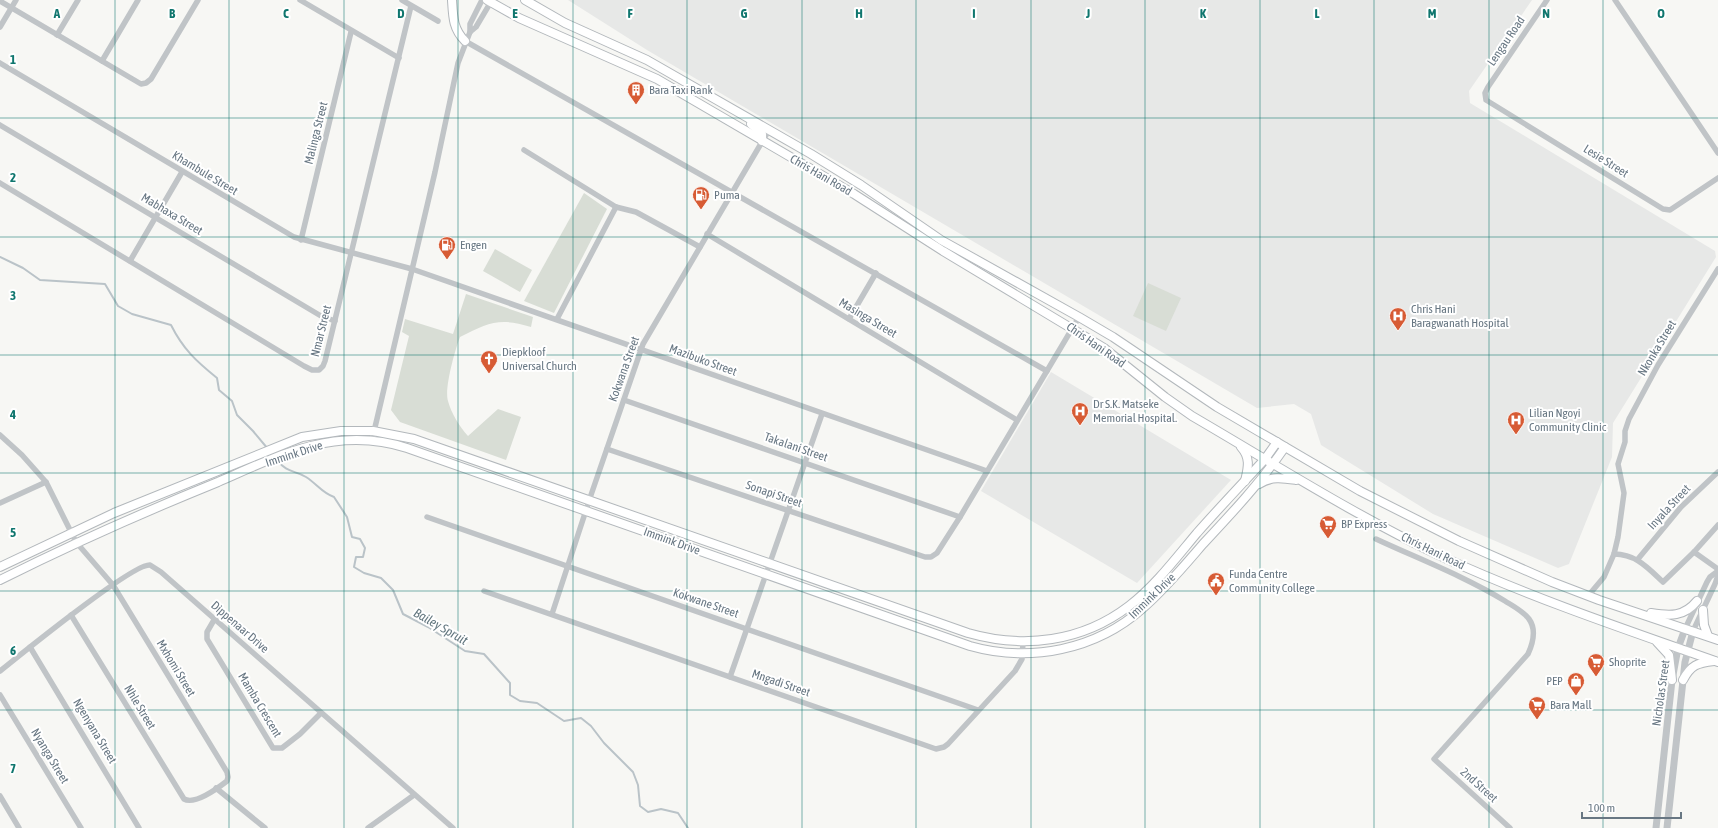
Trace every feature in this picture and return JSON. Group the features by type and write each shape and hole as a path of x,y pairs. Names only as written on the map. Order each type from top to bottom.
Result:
{"main road":[{"path":"452,0 455,27 458,34 465,42"},
{"name":"Chris Hani Road","path":"525,0 565,23 647,60 768,130 860,185 941,240 1113,337 1211,403 1402,513 1478,549 1588,596 1718,640"},
{"name":"Chris Hani Road","path":"490,1 518,18 657,79 865,200 943,252 1104,348 1165,398 1192,416 1381,526 1458,564 1573,611 1653,638 1717,662"},
{"path":"723,104 759,130 762,134 762,141"},
{"name":"Immink Drive","path":"0,567 114,513 269,449 302,437 320,433 373,431 414,439 968,633 992,639 1023,642 1053,640 1078,633 1101,624 1129,606 1160,575 1265,459 1278,442"},
{"name":"Immink Drive","path":"0,580 76,542 279,457 311,446 342,441 372,440 407,448 970,646 991,651 1023,653 1051,651 1080,644 1103,635 1135,615 1162,590 1254,488 1286,447"},
{"path":"1238,443 1248,458 1248,466 1244,482"},
{"path":"1254,488 1266,480 1274,478 1301,480"},
{"path":"1638,612 1675,616 1691,609 1697,602"},
{"path":"1703,610 1704,625 1708,636"},
{"path":"1653,638 1668,652 1672,665 1672,680"},
{"path":"1683,680 1688,671 1696,664 1717,662"}],"street":[{"path":"0,27 16,0"},
{"path":"57,35 78,0"},
{"path":"102,61 138,0"},
{"path":"0,1 139,84 148,82 198,0"},
{"path":"300,0 352,32 399,58"},
{"path":"402,0 438,21"},
{"path":"372,440 458,62 470,32 470,24 482,0"},
{"name":"Lengau Road","path":"1485,96 1488,87 1547,0"},
{"path":"1615,0 1718,153"},
{"path":"470,32 476,28 490,1"},
{"name":"Nmar Street","path":"0,183 312,370 319,370 324,366 411,6"},
{"name":"Malinga Street","path":"301,240 352,32"},
{"path":"465,42 732,191 1047,370"},
{"name":"Khambule Street","path":"0,63 286,234 301,240 412,269"},
{"name":"Lesie Street","path":"1485,96 1486,100 1492,105 1663,209 1670,210 1718,178"},
{"name":"Mabhaxa Street","path":"0,124 321,316 334,321"},
{"name":"Kokwana Street","path":"552,614 589,500 641,350 768,130"},
{"path":"524,150 616,207 636,212 700,247"},
{"path":"130,261 182,172"},
{"path":"557,319 616,207"},
{"name":"Masinga Street","path":"707,234 1017,420"},
{"name":"Mazibuko Street","path":"412,269 987,471"},
{"name":"Nkonka Street","path":"1588,596 1604,577 1614,554 1624,503 1624,487 1618,464 1625,442 1625,431 1629,419 1658,365 1718,269"},
{"path":"849,319 876,273"},
{"path":"960,517 1079,317"},
{"name":"Takalani Street","path":"624,400 960,517"},
{"path":"730,677 822,414"},
{"name":"Mxhomi Street","path":"0,435 46,482 76,542 113,585 227,772 227,781 196,800"},
{"name":"Sonapi Street","path":"607,449 925,557 934,556 960,517"},
{"name":"Inyala Street","path":"1638,559 1677,512 1718,472"},
{"path":"0,503 46,482"},
{"name":"Kokwane Street","path":"427,517 978,710"},
{"path":"1614,554 1625,554 1638,559 1664,582 1718,525"},
{"name":"2nd Street","path":"1376,539 1485,590 1520,611 1529,619 1533,627 1532,645 1528,654 1434,759 1510,828"},
{"path":"1694,552 1718,570"},
{"name":"Dippenaar Drive","path":"0,670 71,615 113,585 140,567 150,565 161,572 453,828"},
{"name":"Nicholas Street","path":"1667,828 1689,630 1697,602 1710,577 1718,570"},
{"name":"Nicholas Street","path":"1656,828 1672,680 1678,648 1703,610 1716,584 1718,575"},
{"name":"Mngadi Street","path":"484,591 936,749 944,747 948,744 1015,671 1020,663 1023,653 1023,642"},
{"name":"Nhle Street","path":"71,615 182,796 188,801 196,800"},
{"name":"Mamba Crescent","path":"214,620 207,630 207,639 273,748 282,748 300,734 321,713"},
{"name":"Ngenyana Street","path":"30,647 139,828"},
{"name":"Nyanga Street","path":"0,695 81,828"},
{"path":"216,788 265,828"},
{"path":"368,828 414,795"},
{"path":"0,796 19,828"}],"shaded area":[{"name":"Chris Hani Baragwanath Hospital","path":"568,0 1532,0 1469,91 1470,103 1715,251 1716,257 1613,423 1612,457 1569,564 1558,568 1433,514 1321,445 1311,414 1294,404 1257,408 647,50"},
{"path":"584,193 607,209 554,313 524,301"},
{"path":"495,249 532,270 520,292 483,271"},
{"path":"1148,283 1181,298 1166,331 1133,316"},
{"path":"466,294 533,317 531,327 510,322 494,323 478,328 460,337 447,388 449,406 456,420 468,436 498,409 521,417 506,460 400,422 391,410 409,336 402,332 405,319 453,334"},
{"name":"Dr S.K. Matseke Memorial Hospital.","path":"1051,372 1231,480 1137,583 981,491"}],"waterway":[{"name":"Bailey Spruit","path":"0,257 23,268 40,280 105,284 118,306 132,314 171,325 180,341 191,354 217,378 219,390 232,401 237,415 268,449"},
{"name":"Bailey Spruit","path":"277,460 284,467 306,477 326,493 334,497 347,517 352,537 360,539 365,548 363,557 356,557 354,567 364,573 381,578 393,590 403,614 428,627 465,651 484,654 510,683 510,695 520,701 537,703 564,721 581,718 591,726 604,743 633,772 638,785 640,806 648,812 661,809 678,813 688,828"}],"place":[{"name":"Bara Taxi Rank","path":"636,105"},
{"name":"Puma","path":"701,210"},
{"name":"Engen","path":"447,260"},
{"name":"Chris Hani Baragwanath Hospital","path":"1398,331"},
{"name":"Diepkloof Universal Church","path":"489,374"},
{"name":"Dr S.K. Matseke Memorial Hospital.","path":"1080,426"},
{"name":"Lilian Ngoyi Community Clinic","path":"1516,435"},
{"name":"BP Express","path":"1328,539"},
{"name":"Funda Centre Community College","path":"1216,596"},
{"name":"Shoprite","path":"1596,677"},
{"name":"PEP","path":"1576,696"},
{"name":"Bara Mall","path":"1537,720"}]}
